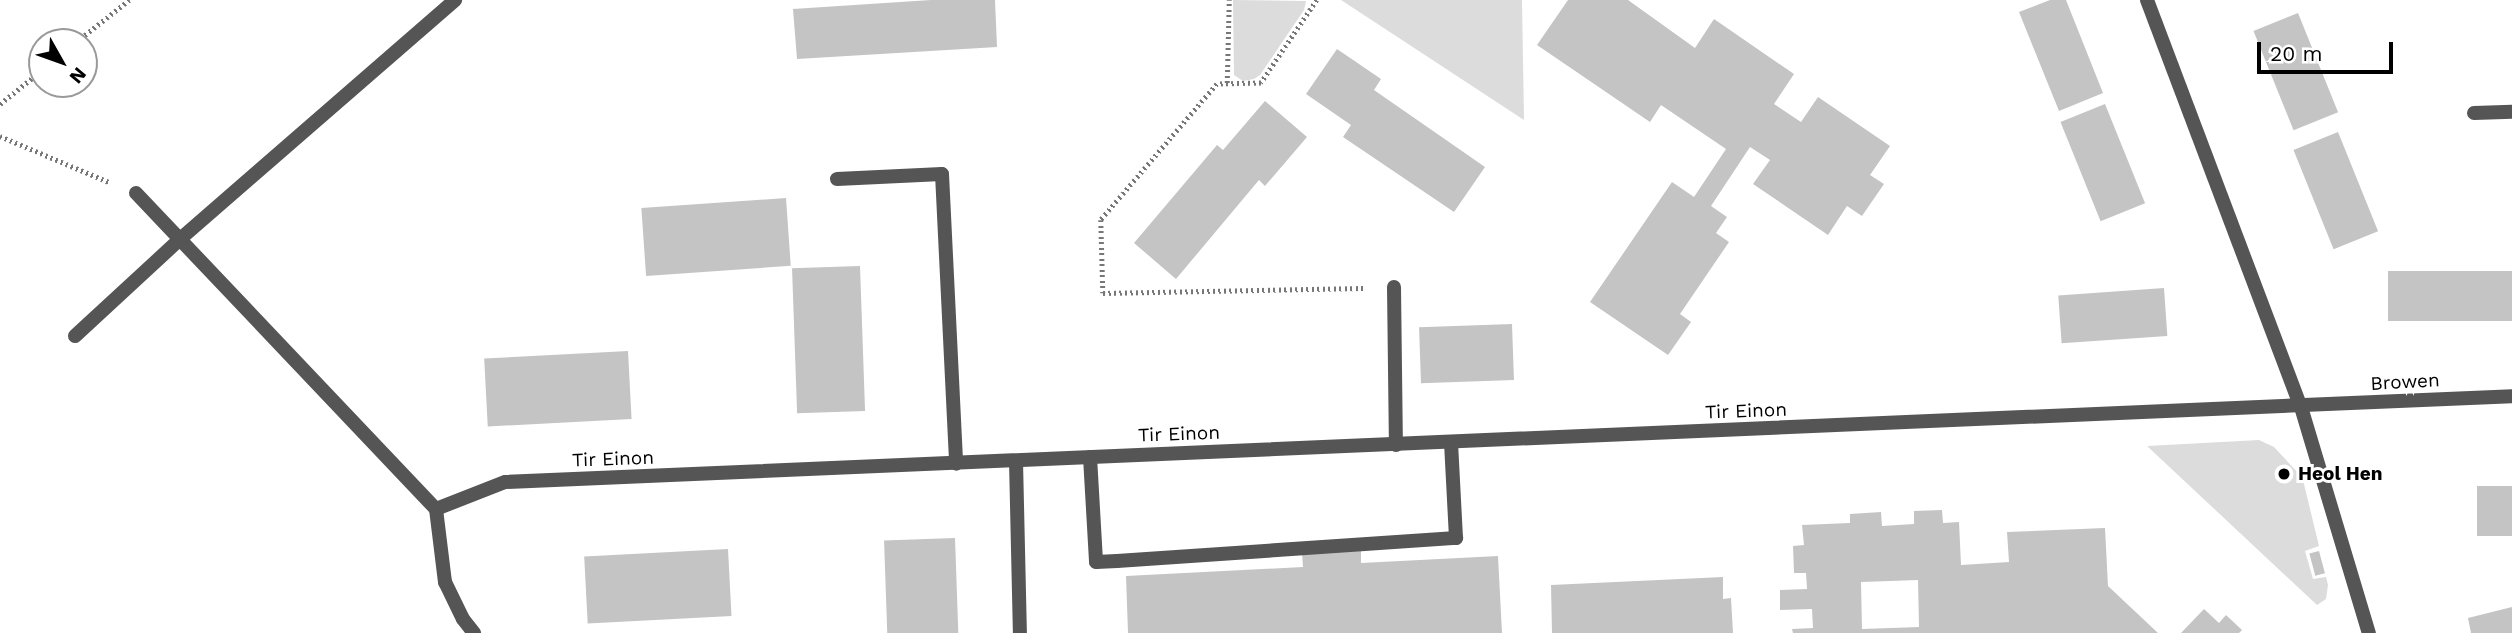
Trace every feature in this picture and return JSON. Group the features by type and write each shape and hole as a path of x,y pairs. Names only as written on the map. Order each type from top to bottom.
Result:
{"street":[{"path":"75,336 179,240 455,0"},
{"path":"2147,0 2301,407 2369,633"},
{"path":"2474,113 2512,112"},
{"path":"837,179 942,174 956,464"},
{"path":"136,193 436,509 445,582 463,620 474,633"},
{"path":"1394,287 1396,445"},
{"name":"Browen","path":"2301,407 2512,396"},
{"name":"Tir Einon","path":"436,509 505,482 2301,407"},
{"path":"1090,457 1096,562 1456,538 1451,442"},
{"path":"1016,461 1020,633"}],"path":[{"path":"94,28 129,0"},
{"path":"1227,83 1228,0"},
{"path":"1317,0 1261,83 1217,84 1101,220 1103,293 1394,287"},
{"path":"0,104 28,81"},
{"path":"0,136 136,193"}],"shaded area":[{"path":"1233,0 1306,1 1304,10 1260,75 1254,79 1243,81 1234,75"},
{"path":"1341,0 1522,0 1524,120"},
{"path":"2259,440 2274,447 2300,475 2304,484 2319,546 2305,551 2313,579 2326,577 2328,585 2326,599 2317,605 2147,446"}],"building":[{"path":"931,0 995,0 997,47 797,59 793,9"},
{"path":"1568,0 1628,0 1695,48 1714,19 1794,74 1774,104 1801,122 1818,97 1890,146 1870,175 1884,184 1862,216 1847,206 1828,235 1753,184 1770,160 1750,147 1711,206 1727,217 1716,233 1729,242 1680,314 1691,322 1668,355 1590,302 1672,182 1694,197 1726,149 1661,105 1650,122 1537,45"},
{"path":"2050,0 2066,0 2103,93 2059,111 2019,12"},
{"path":"2298,13 2338,112 2294,130 2253,31"},
{"path":"1337,49 1381,79 1374,90 1485,167 1454,212 1343,137 1351,125 1306,94"},
{"path":"1265,101 1307,137 1265,186 1259,180 1176,279 1134,243 1217,145 1223,150"},
{"path":"2105,104 2145,203 2101,221 2060,122"},
{"path":"2338,132 2378,231 2334,249 2293,150"},
{"path":"786,198 791,266 646,276 641,208"},
{"path":"860,266 865,411 797,413 792,268"},
{"path":"2388,271 2512,271 2512,321 2388,321"},
{"path":"2164,288 2167,336 2062,343 2058,295"},
{"path":"1512,324 1514,380 1421,383 1419,327"},
{"path":"628,351 632,419 488,426 484,359"},
{"path":"2477,486 2512,486 2512,536 2477,536"},
{"path":"1942,510 1943,523 1959,522 1961,565 2009,562 2007,532 2105,528 2108,586 2158,633 1793,633 1792,629 1813,628 1812,609 1780,610 1780,590 1807,589 1806,573 1794,573 1793,546 1804,545 1802,525 1850,523 1850,514 1881,512 1882,526 1914,524 1914,511","holes":["1918,580 1919,627 1862,629 1861,582"]},
{"path":"955,538 958,633 887,633 884,540"},
{"path":"728,549 732,616 588,623 584,557"},
{"path":"1361,550 1361,563 1498,556 1502,633 1128,633 1126,576 1303,567 1302,553"},
{"path":"2319,551 2325,573 2315,576 2309,554"},
{"path":"1723,577 1723,599 1731,598 1733,633 1552,633 1551,585"},
{"path":"2512,607 2512,633 2471,633 2468,618"},
{"path":"2204,609 2219,623 2226,615 2242,630 2239,633 2181,633"}],"place":[{"name":"Heol Hen","path":"2284,474"}]}
